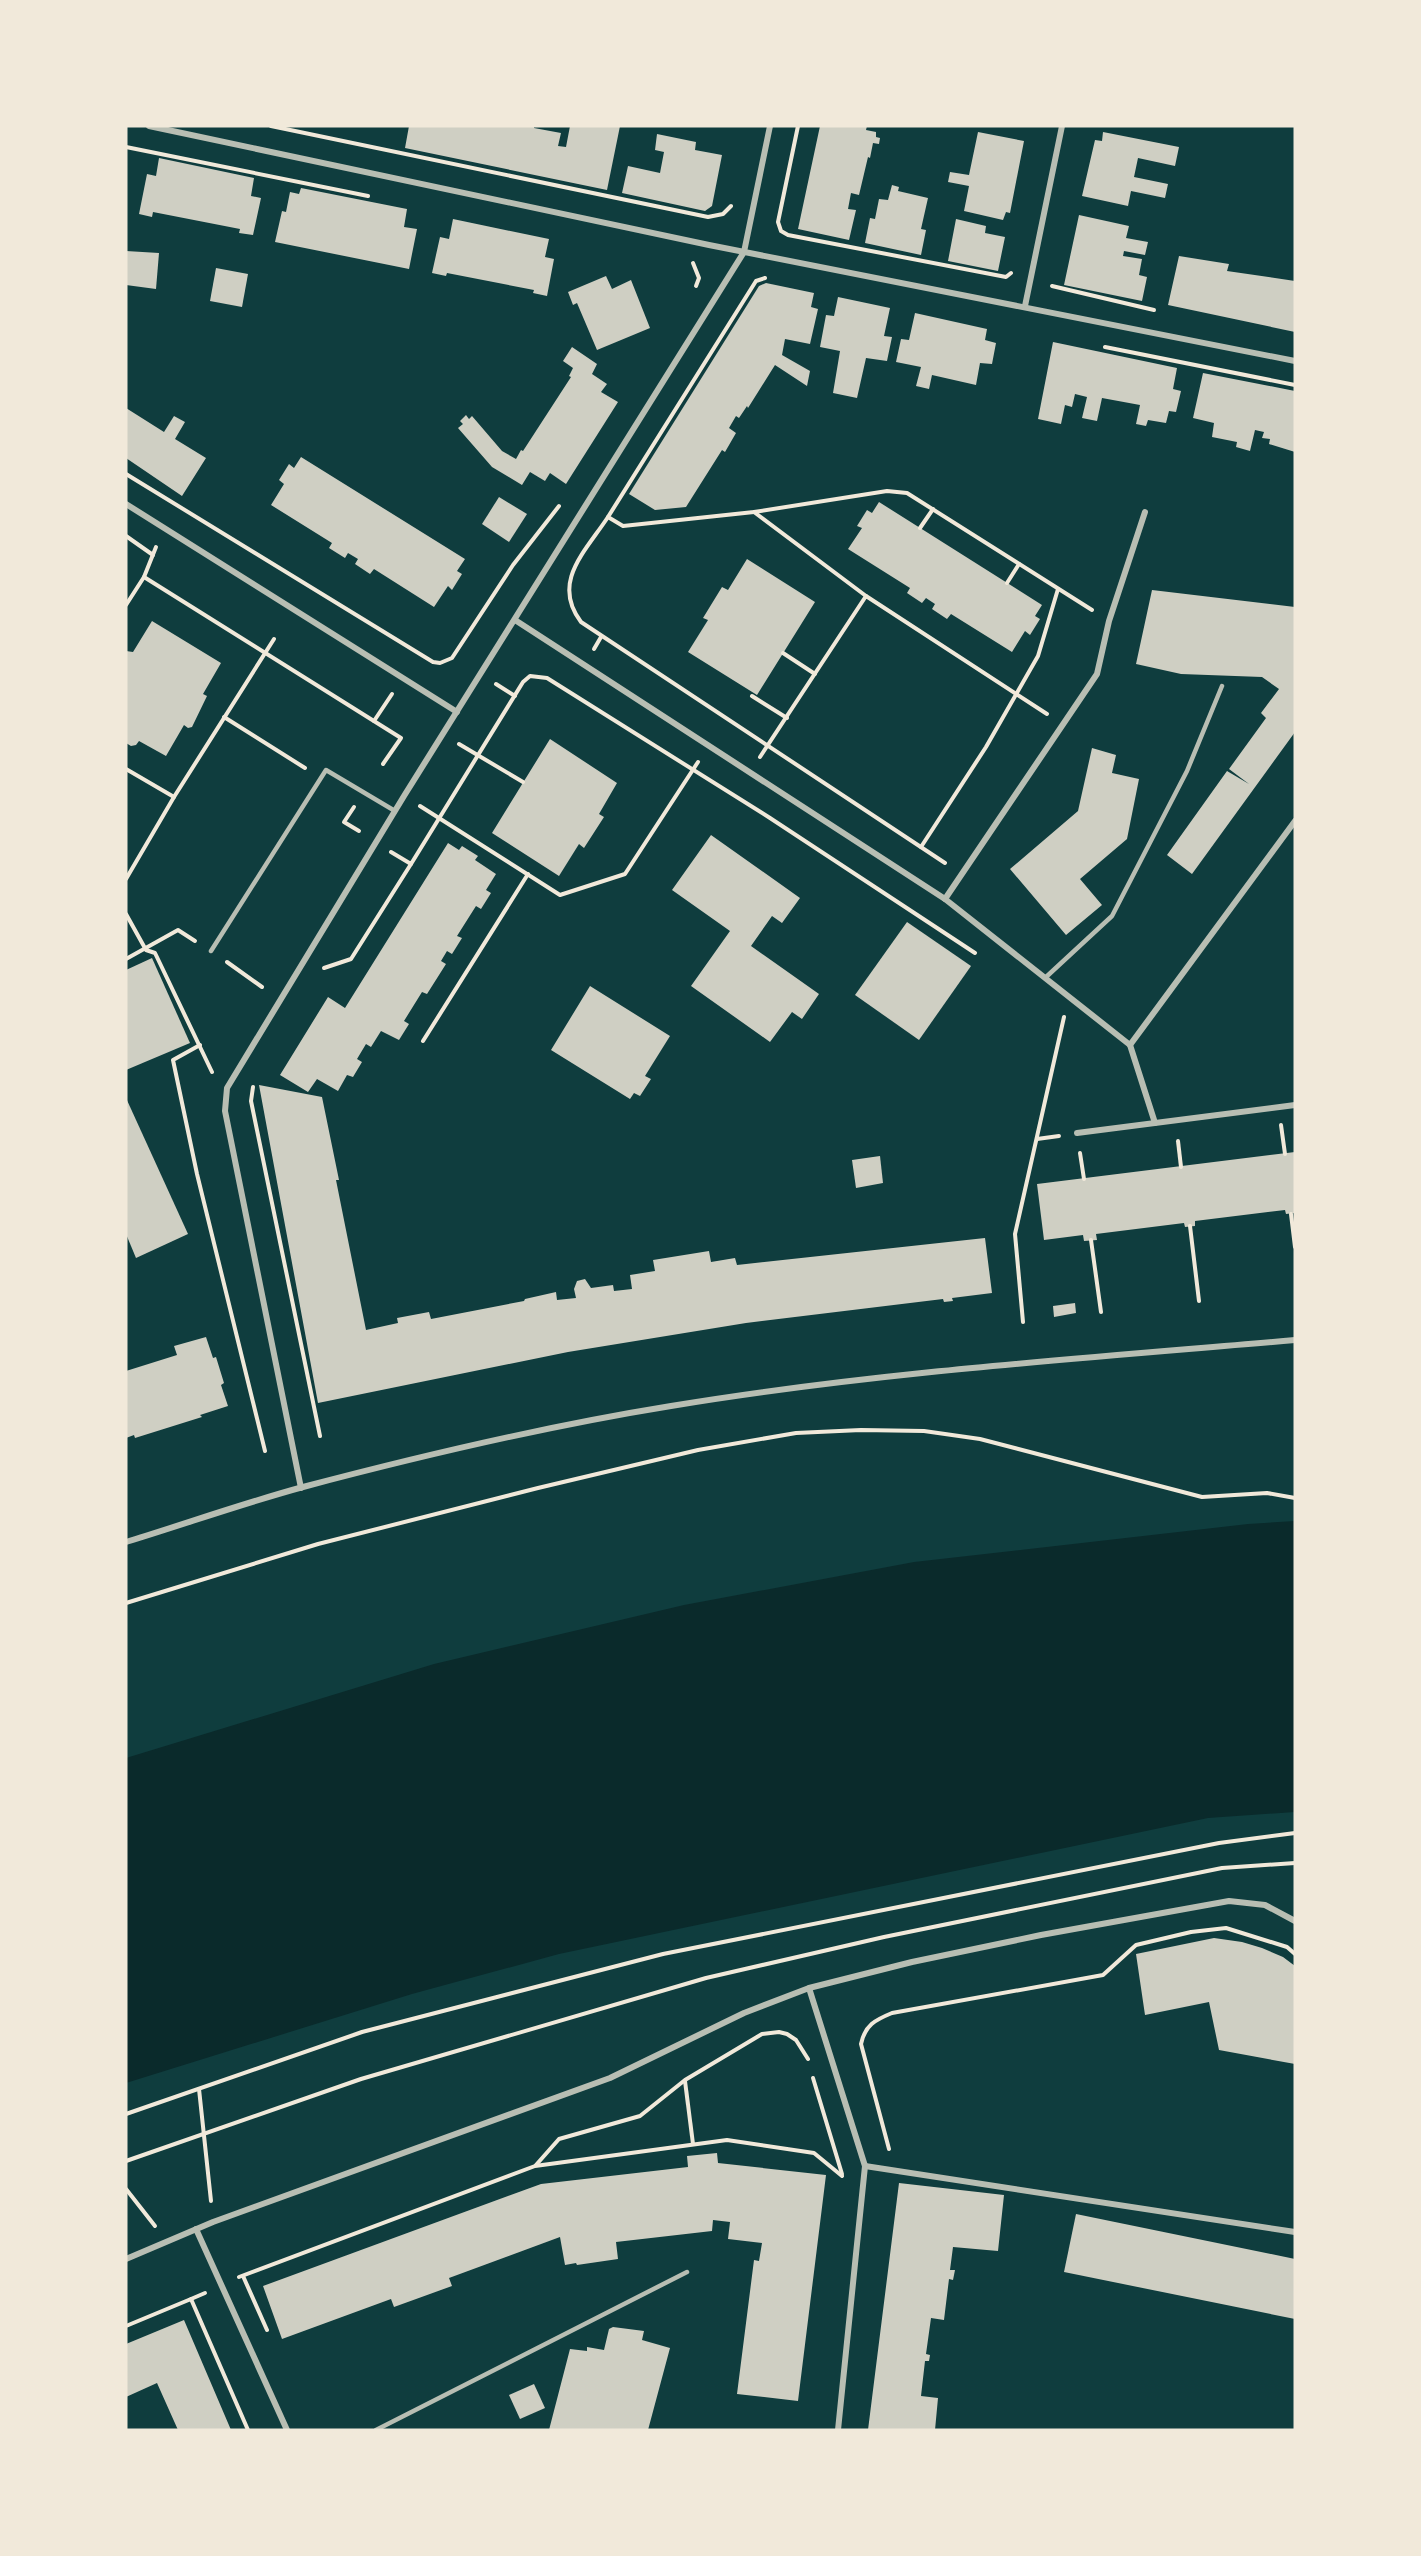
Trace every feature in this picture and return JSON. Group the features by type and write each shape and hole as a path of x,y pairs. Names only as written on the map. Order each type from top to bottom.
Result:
{"street":[{"path":"149,126 744,252 1295,361"},
{"path":"301,1488 225,1111 227,1088 404,796 744,252 770,126"},
{"path":"1025,306 1062,126"},
{"path":"126,504 457,712"},
{"path":"945,898 1097,674 1109,621 1145,512"},
{"path":"515,620 945,898 1130,1045 1155,1123"},
{"path":"1130,1045 1295,821"},
{"path":"1077,1133 1295,1105"},
{"path":"126,1542 301,1488 519,1435 670,1406 825,1384 948,1370 1295,1340"},
{"path":"126,2259 213,2222 610,2078 744,2013 809,1988 912,1962 1041,1935 1229,1901 1265,1905 1295,1921"},
{"path":"809,1988 865,2166 838,2430"},
{"path":"865,2166 1295,2232"},
{"path":"196,2229 287,2430"}],"lane":[{"path":"1045,978 1112,916 1187,771 1222,686"},
{"path":"211,951 326,770 395,811"},
{"path":"376,2430 687,2272"}],"path":[{"path":"271,126 708,216 723,214"},
{"path":"798,126 778,222 781,231 788,235 1006,277 1012,271"},
{"path":"126,147 379,198"},
{"path":"682,260 693,263 699,278 692,293"},
{"path":"768,278 756,281 568,582 571,609 581,622 602,637 921,847 961,876"},
{"path":"1096,345 1295,385"},
{"path":"126,474 418,654 440,663 452,658 513,564 559,505"},
{"path":"608,517 623,526 754,512 887,491 907,493 1109,621"},
{"path":"921,528 933,509"},
{"path":"754,512 866,596 1063,724"},
{"path":"126,605 144,577 164,528"},
{"path":"126,536 153,555"},
{"path":"1007,583 1019,564"},
{"path":"144,577 401,738 383,764"},
{"path":"921,847 986,747 1038,656 1058,589"},
{"path":"750,773 866,596"},
{"path":"126,879 174,797 274,639"},
{"path":"783,653 815,674"},
{"path":"414,660 418,654"},
{"path":"322,969 351,958 523,682 530,676 547,678 975,953"},
{"path":"374,721 392,694"},
{"path":"752,696 787,718"},
{"path":"224,717 322,778"},
{"path":"443,734 523,782"},
{"path":"404,796 560,895 625,874 709,746"},
{"path":"126,769 174,797"},
{"path":"356,804 344,822 362,833"},
{"path":"388,850 411,864"},
{"path":"423,1041 528,874"},
{"path":"126,914 146,950 155,953 213,1073 227,1088"},
{"path":"126,959 146,950 178,930 262,987"},
{"path":"1023,1322 1016,1234 1069,998"},
{"path":"200,1045 173,1060 197,1174 265,1451"},
{"path":"254,1084 252,1101 320,1437"},
{"path":"1278,1107 1285,1154"},
{"path":"1176,1120 1181,1167"},
{"path":"1077,1133 1084,1179"},
{"path":"1291,1214 1295,1247"},
{"path":"1190,1226 1199,1301"},
{"path":"1091,1240 1101,1312"},
{"path":"126,1603 318,1544 410,1520 698,1450 796,1433 861,1430 924,1431 980,1439 1202,1497 1267,1492 1295,1498"},
{"path":"126,2114 362,2032 663,1954 1219,1843 1295,1833"},
{"path":"126,2161 203,2132 361,2079 706,1978 884,1937 1222,1868 1295,1863"},
{"path":"887,2170 890,2146 861,2044 864,2031 875,2020 892,2013 1103,1975 1136,1944 1191,1932 1226,1928 1287,1947 1295,1954"},
{"path":"535,2166 560,2139 640,2116 685,2080 762,2034 770,2032 787,2034 796,2040 807,2058 842,2174 841,2185"},
{"path":"685,2080 693,2144"},
{"path":"199,2089 213,2222"},
{"path":"243,2276 535,2166 727,2140 814,2153 842,2174"},
{"path":"126,2189 167,2241"},
{"path":"126,2326 191,2299 248,2430"}],"water":[{"path":"1295,1521 1295,1812 1208,1818 559,1954 412,1994 126,2083 126,1758 434,1664 684,1605 914,1562 1248,1524"}],"building":[{"path":"409,126 534,126 534,128 561,133 558,146 566,147 570,126 620,126 607,190 405,148"},
{"path":"820,126 867,126 866,130 876,132 876,137 880,138 879,144 873,143 859,195 851,193 848,209 856,210 849,240 798,229"},
{"path":"978,132 1024,141 1010,213 1006,212 1003,220 964,211 969,186 948,182 950,172 969,175"},
{"path":"1103,132 1179,147 1175,166 1138,158 1134,177 1168,184 1165,198 1131,191 1128,206 1082,196 1095,140 1102,141"},
{"path":"657,134 696,142 695,150 722,155 712,206 705,211 622,193 628,166 660,173 664,152 655,150"},
{"path":"159,158 254,178 251,196 261,198 253,235 239,233 240,229 153,212 152,217 139,214 147,174 156,176"},
{"path":"892,185 899,187 898,191 928,198 921,229 926,230 921,255 865,243 870,218 875,219 879,199 888,200"},
{"path":"301,188 407,209 404,227 417,229 409,269 275,242 282,211 286,212 290,192 299,194"},
{"path":"1079,215 1129,226 1126,238 1148,242 1145,255 1124,251 1123,256 1142,259 1139,275 1147,277 1142,301 1064,285"},
{"path":"453,219 549,239 545,257 554,259 547,296 533,293 534,290 447,273 446,276 432,273 440,237 449,239"},
{"path":"956,219 986,226 985,233 1005,237 998,271 948,261"},
{"path":"126,251 159,253 156,289 126,285"},
{"path":"1179,256 1229,264 1227,271 1295,281 1295,332 1168,305"},
{"path":"216,268 248,274 242,307 210,301"},
{"path":"606,276 612,289 631,280 650,328 597,350 577,303 573,305 568,292"},
{"path":"766,283 814,293 811,307 818,309 810,344 785,339 782,355 810,371 807,386 775,365 748,408 747,406 739,418 736,416 729,428 736,433 725,452 722,450 686,507 655,510 629,494 759,286"},
{"path":"838,297 890,308 884,336 892,337 887,361 866,358 857,398 833,393 840,351 820,347 826,315 834,316"},
{"path":"915,313 987,329 985,340 996,343 992,364 980,363 976,385 932,375 929,389 916,386 921,367 896,362 901,339 909,340"},
{"path":"1053,342 1177,368 1173,389 1181,391 1176,412 1169,411 1166,423 1148,420 1146,426 1136,424 1140,405 1102,398 1097,421 1082,418 1087,397 1075,394 1072,407 1065,405 1061,424 1038,419"},
{"path":"572,347 597,364 592,374 607,384 601,392 618,402 566,484 550,473 545,481 530,472 522,485 492,467 458,428 463,424 460,421 466,415 469,419 472,416 502,451 516,459 571,377 569,376 573,368 563,361"},
{"path":"1203,373 1295,391 1295,452 1269,444 1270,439 1262,438 1264,432 1255,430 1250,451 1236,447 1237,442 1212,437 1214,423 1193,418"},
{"path":"126,408 164,432 174,416 185,422 175,439 206,458 182,496 126,458"},
{"path":"301,457 465,559 457,571 462,574 452,590 448,586 434,607 374,569 370,574 355,564 358,559 348,553 345,558 329,548 332,543 271,505 284,484 279,480 289,464 294,468"},
{"path":"499,497 527,514 509,542 482,524"},
{"path":"879,502 1042,605 1035,616 1040,619 1030,635 1025,631 1012,652 951,614 947,619 932,609 935,604 926,598 922,603 907,593 910,588 848,549 862,528 857,526 867,510 872,513"},
{"path":"747,559 815,602 757,695 688,652 708,620 703,618 722,587 728,590"},
{"path":"1152,590 1295,607 1295,732 1192,874 1167,855 1227,771 1249,784 1229,769 1266,718 1261,713 1279,689 1262,677 1181,674 1136,664"},
{"path":"152,621 221,663 203,694 207,696 192,727 188,728 184,725 166,756 139,741 136,745 131,746 126,743 126,651 133,652"},
{"path":"550,739 617,783 599,814 604,817 584,848 579,844 559,876 492,833"},
{"path":"1092,748 1116,755 1112,773 1139,779 1127,839 1080,879 1102,905 1066,935 1010,869 1078,811"},
{"path":"711,835 800,898 782,923 772,916 751,946 819,994 802,1019 792,1012 770,1042 691,986 730,931 672,890"},
{"path":"448,843 459,850 462,846 478,856 475,860 496,874 486,890 491,893 481,909 476,906 457,936 462,938 452,954 447,951 441,961 446,964 427,994 422,992 404,1021 409,1024 399,1040 381,1031 371,1047 366,1044 357,1059 362,1062 353,1077 347,1075 338,1091 317,1079 308,1092 280,1075 328,997 345,1008"},
{"path":"907,922 971,966 919,1040 855,995"},
{"path":"152,958 190,1043 126,1070 126,970"},
{"path":"590,986 670,1036 645,1076 651,1079 640,1096 634,1093 630,1099 551,1050"},
{"path":"259,1085 322,1097 366,1330 398,1323 397,1318 429,1312 431,1319 524,1301 556,1292 557,1300 576,1298 574,1289 577,1281 585,1279 591,1288 613,1285 614,1291 632,1289 630,1275 655,1271 653,1260 709,1251 711,1262 735,1258 737,1265 985,1238 992,1293 952,1298 953,1301 944,1302 943,1299 746,1323 568,1352 318,1403"},
{"path":"126,1098 188,1234 136,1258 126,1234"},
{"path":"1295,1152 1295,1213 1286,1214 1285,1210 1195,1221 1195,1226 1185,1227 1184,1223 1096,1234 1097,1240 1084,1241 1083,1235 1044,1240 1037,1184"},
{"path":"880,1156 883,1183 856,1188 852,1160"},
{"path":"1075,1303 1076,1313 1054,1317 1053,1306"},
{"path":"206,1337 213,1358 216,1357 224,1383 221,1385 228,1406 200,1415 202,1417 135,1438 134,1435 126,1438 126,1371 177,1355 174,1346"},
{"path":"1214,1938 1262,1948 1283,1957 1295,1966 1295,2064 1219,2050 1209,2002 1145,2015 1136,1954"},
{"path":"717,2153 718,2163 826,2175 798,2401 737,2394 754,2260 759,2261 762,2243 728,2239 730,2222 713,2220 712,2231 616,2242 618,2259 577,2265 576,2263 565,2265 560,2237 449,2278 452,2286 394,2307 391,2299 282,2339 263,2286 541,2184 688,2167 687,2156"},
{"path":"899,2183 1004,2195 998,2251 953,2247 950,2270 955,2270 953,2280 949,2279 944,2320 931,2318 926,2354 930,2355 929,2361 925,2361 921,2396 938,2398 935,2430 868,2430"},
{"path":"1076,2214 1295,2259 1295,2319 1064,2272"},
{"path":"184,2320 231,2430 178,2430 157,2383 126,2397 126,2344"},
{"path":"613,2327 644,2331 642,2340 670,2348 648,2430 549,2430 570,2349 587,2351 587,2347 604,2350 609,2329"},
{"path":"534,2384 545,2408 520,2419 509,2395"}]}
